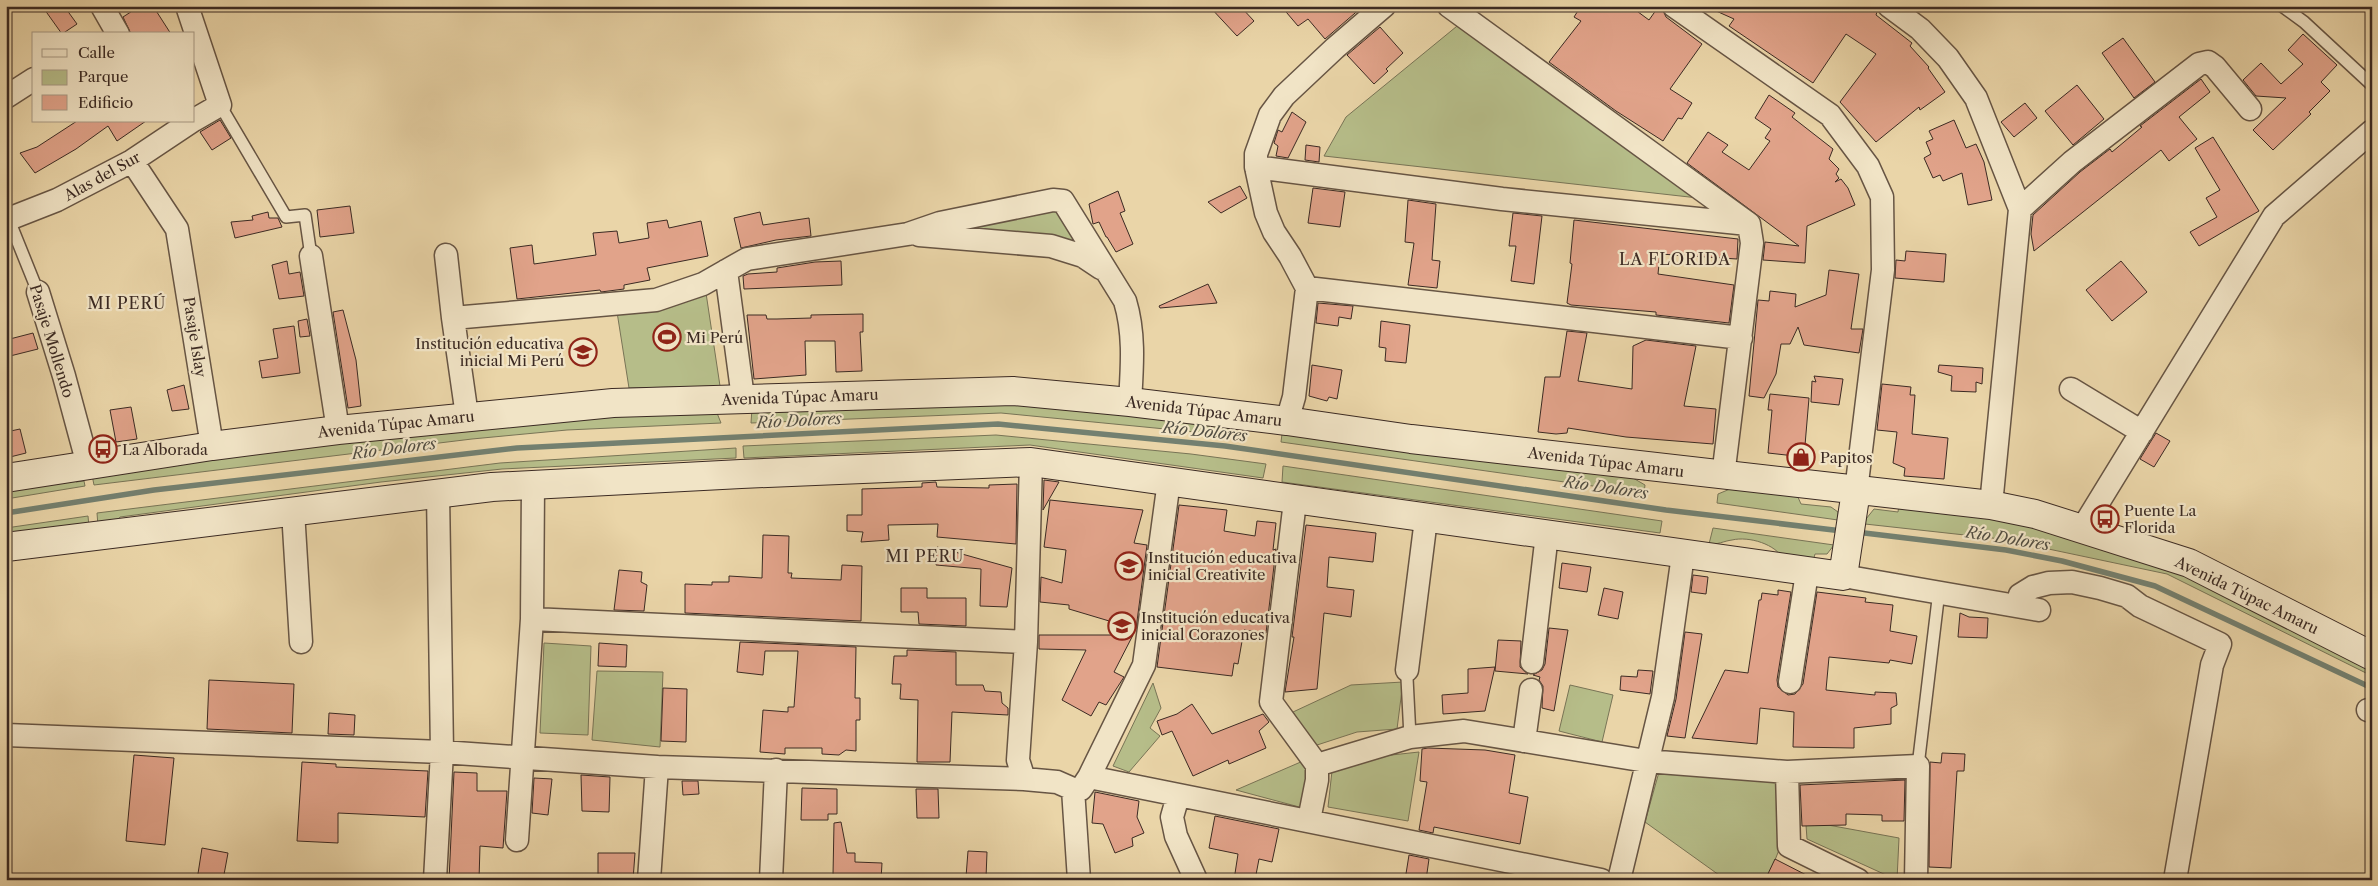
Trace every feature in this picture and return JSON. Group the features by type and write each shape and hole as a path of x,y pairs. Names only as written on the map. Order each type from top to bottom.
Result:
{"street":[{"path":"102,6 111,31"},
{"path":"187,6 220,105"},
{"path":"1287,421 1294,397 1307,288 1290,256 1274,232 1266,212 1256,167 1256,154 1270,115 1279,102 1335,48 1384,6"},
{"path":"1449,6 1749,224 1752,242 1723,476"},
{"path":"1674,6 1830,116 1868,166 1882,197 1883,270 1855,497 1844,569"},
{"path":"1889,6 1920,29 1948,58 1976,98 2020,209 1991,505"},
{"path":"2020,209 2072,162 2199,64 2208,62 2215,67 2250,109"},
{"path":"8,90 32,80"},
{"name":"Alas del Sur","path":"195,118 220,105"},
{"name":"Alas del Sur","path":"7,220 57,200 132,161 185,123"},
{"path":"2082,529 2274,216 2372,131"},
{"name":"Pasaje Islay","path":"132,161 177,229 212,446"},
{"path":"1256,167 1502,199 1749,224"},
{"path":"453,318 656,300 703,284 747,259 781,252 908,234 940,223 1053,200 1063,201 1125,301 1130,318 1133,346 1130,402"},
{"path":"908,234 1051,246 1083,256 1105,271"},
{"path":"446,255 467,416"},
{"path":"311,256 338,430"},
{"path":"726,271 743,398"},
{"path":"1307,288 1741,338"},
{"name":"Pasaje Mollendo","path":"38,292 64,376 88,465"},
{"path":"2071,389 2142,432"},
{"name":"Avenida Túpac Amaru","path":"6,478 212,446 338,430 613,403 1013,391 1130,402 1287,421 1421,440 1723,476 1855,497 1991,505 2035,514 2188,563 2372,656"},
{"path":"1024,779 1018,760 1026,642 1031,462"},
{"path":"6,547 438,493 533,485 1031,462 1295,501 1547,534 1807,573 1844,569 1939,591 2028,607 2020,595 2033,587 2072,582 2127,596 2140,606 2220,644 2212,665 2174,880"},
{"path":"1079,880 1081,783 1144,665 1169,481"},
{"path":"517,840 532,619 533,485"},
{"path":"435,880 442,752 438,493"},
{"path":"1295,501 1271,702 1317,765 1318,780 1309,820"},
{"path":"293,511 301,642"},
{"path":"1407,674 1426,519"},
{"path":"1532,662 1547,534"},
{"path":"1619,880 1646,761 1663,697 1683,555"},
{"path":"1790,682 1807,573"},
{"path":"532,619 1026,642"},
{"path":"1524,741 1531,690"},
{"path":"1317,765 1410,737 1464,731 1646,761 1787,772 1918,766 1916,880"},
{"path":"6,735 442,752 657,767 1024,779 1081,783 1178,796 1309,820 1602,880"},
{"path":"649,880 657,767"},
{"path":"771,880 776,770"},
{"path":"1787,772 1789,846 1858,880"},
{"path":"1178,796 1172,816 1176,836 1196,880"}],"lane":[{"path":"2282,6 2304,22 2372,85"},
{"path":"220,105 286,217 305,215 311,256"},
{"name":"Pasaje Mollendo","path":"7,220 38,292"},
{"path":"1918,766 1939,591"},
{"path":"1407,674 1410,737"}],"green space":[{"path":"1462,22 1707,199 1324,156 1346,117"},
{"path":"1060,209 1076,241 943,231"},
{"name":"Mi Perú","path":"706,293 720,386 629,388 617,312"},
{"path":"1002,400 1238,428 1237,436 1001,413 751,423 752,408"},
{"path":"715,408 721,423 567,430 472,439 94,485 92,475 470,426"},
{"path":"1282,434 1633,478 1645,485 1644,493 1281,442"},
{"path":"996,435 1191,454 1266,464 1263,478 1030,445 744,458 743,446"},
{"path":"736,448 736,458 502,469 381,482 120,517 114,525 98,526 97,513 500,463"},
{"path":"1283,466 1662,521 1660,533 1282,482"},
{"path":"75,478 76,482 84,481 85,486 6,499 6,491"},
{"path":"1730,489 1797,495 1801,504 1831,507 1838,512 1838,520 1717,503 1718,494"},
{"path":"1899,505 2009,519 2171,567 2372,666 2372,676 2167,574 2001,539 1865,524 1866,519 1874,509 1898,512"},
{"path":"88,516 89,527 6,537 6,528"},
{"path":"1713,528 1834,545 1827,554 1815,554 1812,565 1784,560 1780,554 1769,546 1754,540 1739,539 1709,544"},
{"path":"544,643 591,646 588,735 540,733"},
{"path":"597,671 663,672 660,747 592,740"},
{"path":"1403,682 1397,729 1357,732 1314,746 1293,712 1351,685"},
{"path":"1153,683 1161,708 1150,728 1160,736 1129,772 1113,766"},
{"path":"1570,685 1613,695 1602,742 1559,731"},
{"path":"1419,752 1408,821 1328,807 1332,771 1364,758"},
{"path":"1303,761 1312,779 1303,808 1236,790"},
{"path":"1659,772 1776,781 1781,845 1767,880 1726,880 1645,822"},
{"path":"1806,825 1828,825 1899,838 1897,880 1807,839"}],"building":[{"path":"42,6 64,6 77,24 65,32 61,32"},
{"path":"140,6 153,6 170,32 130,32 123,17"},
{"path":"1209,6 1240,6 1254,21 1237,36"},
{"path":"1281,6 1362,7 1325,39 1308,19 1298,26"},
{"path":"1581,6 1630,6 1649,20 1659,6 1661,6 1666,17 1702,44 1670,89 1692,103 1682,119 1678,118 1663,141 1616,111 1549,62 1581,21 1574,17"},
{"path":"1705,6 1869,6 1877,12 1876,15 1912,43 1910,46 1929,67 1945,92 1920,110 1919,107 1876,142 1840,102 1876,54 1846,34 1813,83 1729,26 1734,19"},
{"path":"1380,27 1403,53 1374,84 1347,55"},
{"path":"2303,34 2337,65 2321,82 2330,91 2309,112 2311,114 2273,150 2253,130 2286,98 2256,96 2243,80 2261,63 2281,84 2303,64 2288,50"},
{"path":"2123,38 2155,82 2134,98 2102,53"},
{"path":"2201,79 2210,92 2179,117 2197,139 2169,161 2161,150 2034,251 2031,234 2033,215 2080,172 2110,149 2112,152 2142,127 2140,126"},
{"path":"2077,85 2104,119 2073,145 2045,111"},
{"path":"1769,95 1795,113 1792,117 1833,149 1829,159 1839,169 1836,174 1839,178 1835,182 1841,179 1848,188 1855,205 1807,226 1805,263 1763,260 1765,242 1799,246 1687,163 1708,132 1728,145 1722,152 1749,170 1770,141 1765,138 1771,129 1755,118"},
{"path":"2025,103 2037,118 2014,137 2001,122"},
{"path":"1292,112 1306,122 1288,158 1276,156 1278,146 1274,143 1278,130 1282,132"},
{"path":"220,120 231,138 212,150 200,132"},
{"path":"1954,120 1966,148 1976,144 1984,162 1992,200 1968,205 1962,173 1943,181 1940,175 1933,178 1924,158 1931,154 1926,142 1933,139 1929,131"},
{"path":"75,122 145,122 117,141 108,126 76,149 35,173 20,153 37,147"},
{"path":"2213,137 2259,211 2199,246 2190,232 2217,217 2206,198 2220,190 2195,148"},
{"path":"1306,145 1320,147 1319,162 1305,160"},
{"path":"1240,186 1247,198 1221,213 1208,202"},
{"path":"1313,188 1345,192 1340,227 1308,223"},
{"path":"1118,191 1125,211 1120,213 1133,244 1116,252 1099,222 1093,224 1089,204"},
{"path":"1408,200 1436,204 1432,260 1440,261 1437,288 1408,285 1414,243 1405,242"},
{"path":"350,206 354,233 320,237 317,210"},
{"path":"268,212 269,218 278,218 282,227 235,238 231,222 253,220 252,216"},
{"path":"760,212 763,225 809,218 811,236 776,240 741,248 734,218"},
{"path":"1513,213 1542,216 1534,284 1511,281 1516,246 1509,246"},
{"path":"667,220 669,228 701,221 708,256 647,268 650,280 624,285 624,289 517,299 510,248 532,245 534,264 596,255 593,233 617,231 619,243 649,238 647,223"},
{"path":"1574,220 1738,239 1737,259 1660,254 1658,274 1734,285 1729,323 1656,315 1656,312 1571,305 1567,303 1572,264 1570,263"},
{"path":"1906,251 1946,254 1944,282 1895,278 1896,260 1905,261"},
{"path":"287,261 289,274 300,272 304,296 279,299 272,265"},
{"path":"841,261 842,285 744,289 743,276 748,274 777,272 777,268 815,262"},
{"path":"2121,261 2147,292 2112,321 2086,290"},
{"path":"1829,270 1859,274 1851,329 1863,329 1859,353 1804,345 1798,327 1790,344 1781,344 1776,374 1764,398 1749,396 1758,300 1769,301 1770,291 1796,294 1795,307 1826,295"},
{"path":"1208,284 1217,303 1160,308 1159,306"},
{"path":"1318,303 1353,306 1351,319 1339,317 1338,326 1316,323"},
{"path":"343,310 356,360 361,406 348,408 333,312"},
{"path":"863,314 863,332 860,332 862,371 836,372 835,341 805,341 806,375 754,379 747,315 766,315 767,319 777,319 811,318 811,315"},
{"path":"307,319 310,336 300,337 298,321"},
{"path":"1381,321 1410,325 1406,363 1385,361 1386,348 1379,347"},
{"path":"294,326 300,373 262,378 259,361 278,358 273,329"},
{"path":"1567,331 1587,333 1578,381 1632,389 1633,346 1646,340 1696,346 1684,406 1716,409 1713,444 1626,437 1568,428 1567,433 1538,432 1545,377 1560,377"},
{"path":"33,333 38,349 6,357 6,340"},
{"path":"1312,365 1342,370 1337,399 1329,397 1327,401 1309,396"},
{"path":"1939,365 1983,368 1982,384 1976,382 1976,392 1951,391 1952,376 1938,372"},
{"path":"1814,376 1843,379 1839,405 1811,402 1812,381 1816,382"},
{"path":"1882,384 1911,387 1910,395 1915,395 1912,434 1948,438 1944,479 1904,476 1905,468 1893,463 1897,432 1877,430"},
{"path":"184,385 189,409 172,411 167,390"},
{"path":"1770,394 1809,398 1804,457 1768,453 1772,410 1768,410"},
{"path":"131,407 137,439 116,442 110,410"},
{"path":"20,429 26,453 6,458 6,432"},
{"path":"2156,433 2170,441 2154,467 2140,459"},
{"path":"1044,480 1059,482 1043,510"},
{"path":"936,482 937,487 989,488 989,485 1017,484 1016,544 937,537 938,524 888,525 889,540 861,542 863,532 847,531 847,515 862,515 862,489 922,487 922,483"},
{"path":"1050,500 1143,510 1134,543 1147,545 1136,629 1069,609 1069,605 1040,602 1041,577 1062,583 1066,550 1044,547"},
{"path":"1179,505 1227,510 1224,531 1255,536 1257,521 1276,523 1273,550 1276,549 1266,633 1244,630 1238,664 1234,663 1232,676 1157,667"},
{"path":"1306,525 1376,533 1373,562 1329,557 1327,587 1354,590 1351,617 1324,613 1317,689 1285,692 1294,637 1292,637"},
{"path":"763,535 789,536 788,573 792,573 791,578 841,580 842,565 862,566 861,621 685,613 685,584 712,585 712,582 729,582 729,576 762,578"},
{"path":"937,547 1012,568 1007,607 980,606 981,569 936,565"},
{"path":"1562,563 1591,567 1587,592 1559,588"},
{"path":"619,570 642,572 641,582 647,585 644,611 614,610"},
{"path":"1693,575 1708,577 1706,594 1691,592"},
{"path":"901,588 927,588 927,598 966,598 966,626 919,624 918,612 901,612"},
{"path":"1604,588 1623,592 1618,619 1598,615"},
{"path":"1778,590 1791,592 1777,680 1778,687 1788,695 1795,694 1803,684 1817,592 1866,598 1865,602 1893,605 1890,631 1917,636 1912,664 1890,660 1889,663 1829,657 1826,690 1875,695 1875,692 1896,693 1897,705 1891,708 1891,724 1854,728 1854,748 1793,747 1794,712 1760,708 1757,744 1692,738 1725,670 1748,673 1759,600 1761,600 1762,593 1778,595"},
{"path":"1960,613 1969,617 1988,618 1987,638 1958,637"},
{"path":"1549,628 1568,630 1554,711 1542,708 1543,686 1539,680 1540,677 1533,675 1542,670 1545,664"},
{"path":"1685,632 1702,634 1685,738 1667,736 1676,699"},
{"path":"1039,635 1133,635 1114,672 1124,677 1106,705 1099,702 1091,716 1062,700 1086,650 1039,649"},
{"path":"1498,640 1521,641 1520,667 1528,674 1495,671"},
{"path":"740,642 856,647 855,698 860,698 860,720 856,720 856,751 846,750 839,755 822,754 822,748 785,748 785,754 760,752 763,710 788,712 788,707 794,707 798,651 765,651 763,675 737,672"},
{"path":"599,643 627,645 626,667 598,666"},
{"path":"907,650 956,652 956,685 983,685 985,691 1001,692 1002,703 1008,708 1008,715 952,712 950,762 917,762 918,700 900,699 901,684 892,684 894,656 907,656"},
{"path":"1495,667 1485,711 1443,714 1442,695 1468,693 1468,669"},
{"path":"1638,670 1653,671 1650,694 1620,690 1621,676 1637,677"},
{"path":"209,680 294,684 292,733 207,729"},
{"path":"663,688 687,689 686,742 661,741"},
{"path":"1192,704 1212,734 1263,714 1269,722 1259,731 1266,748 1229,764 1228,760 1193,776 1172,731 1162,735 1157,721 1177,714"},
{"path":"329,713 355,715 354,735 328,734"},
{"path":"1422,749 1485,750 1515,755 1509,793 1528,797 1520,844 1434,827 1433,833 1419,830 1427,782 1420,781"},
{"path":"1942,753 1965,754 1964,771 1957,771 1951,868 1929,867 1930,762 1941,763"},
{"path":"134,755 174,758 165,845 126,841"},
{"path":"302,762 336,764 336,767 428,771 425,817 338,813 338,843 297,841"},
{"path":"454,772 477,773 477,791 507,791 503,848 480,846 479,880 449,880"},
{"path":"581,775 610,777 609,812 582,811"},
{"path":"534,778 552,779 548,815 532,813"},
{"path":"1905,780 1904,821 1882,821 1882,815 1846,814 1846,825 1802,826 1800,785"},
{"path":"682,781 698,781 699,794 683,795"},
{"path":"802,788 837,789 837,814 828,814 828,820 801,820"},
{"path":"916,789 938,789 939,818 917,818"},
{"path":"1095,792 1139,801 1137,817 1144,833 1132,838 1133,846 1115,853 1103,824 1092,823"},
{"path":"1215,816 1279,829 1272,862 1259,859 1255,880 1234,880 1238,854 1209,848"},
{"path":"841,822 847,853 855,853 855,862 882,863 881,880 837,880 837,876 833,875 834,823"},
{"path":"202,848 228,853 223,880 197,880"},
{"path":"968,851 987,852 986,878 966,877"},
{"path":"598,853 635,853 633,880 619,880 619,877 598,878"},
{"path":"1409,855 1429,859 1426,880 1405,880"},
{"path":"1775,859 1816,880 1765,880"}],"waterway":[{"name":"Río Dolores","path":"6,513 154,490 517,448 998,424 1225,446 1666,510 1842,531"},
{"name":"Río Dolores","path":"1856,532 2006,550 2062,561 2155,586 2372,688"}],"place":[{"name":"Mi Perú","path":"667,337"},
{"name":"Institución educativa inicial Mi Perú","path":"583,352"},
{"name":"La Alborada","path":"103,449"},
{"name":"Papitos","path":"1801,457"},
{"name":"Puente La Florida","path":"2105,519"},
{"name":"Institución educativa inicial Creativite","path":"1129,566"},
{"name":"Institución educativa inicial Corazones","path":"1122,626"}],"district":[{"name":"LA FLORIDA","path":"1675,259"},
{"name":"MI PERÚ","path":"127,303"},
{"name":"MI PERU","path":"925,556"}]}
